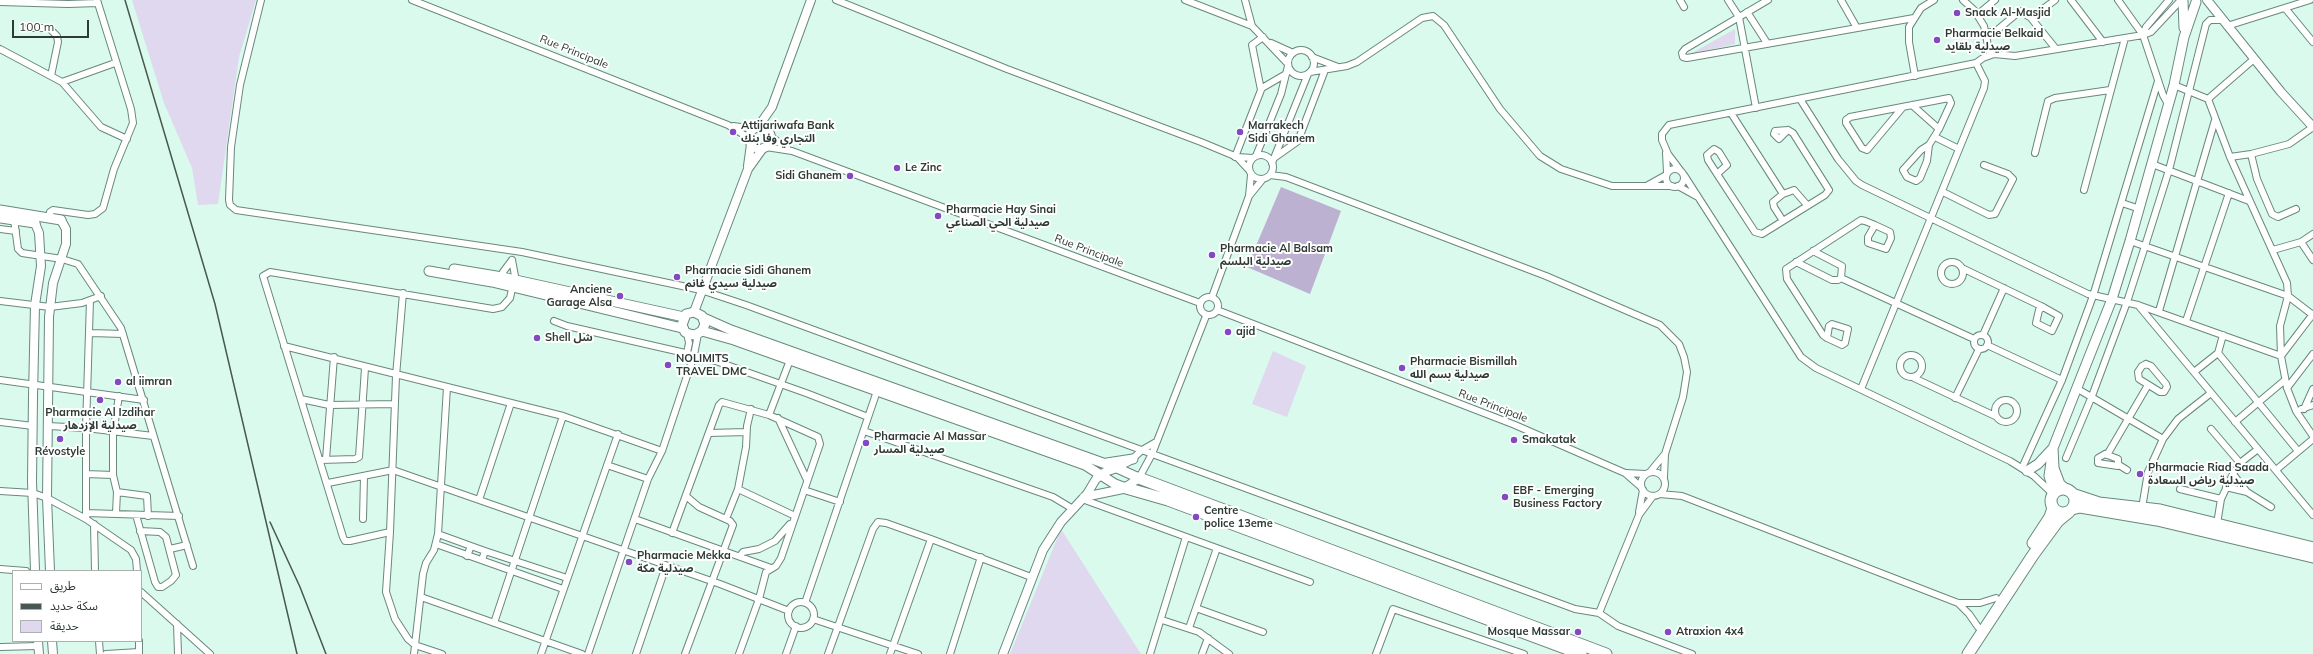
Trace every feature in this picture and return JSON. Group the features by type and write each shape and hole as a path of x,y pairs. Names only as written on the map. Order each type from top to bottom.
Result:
{"highway":[{"path":"1139,478 1581,654"},
{"path":"1126,488 1168,500 1565,647 1606,654"},
{"path":"1960,654 2048,520 2053,508 2051,500 2053,493 2059,489 2065,488 2074,495 2099,503 2142,508 2216,524 2313,548"},
{"path":"1968,654 2033,554 2058,521 2070,511 2076,503 2074,495"},
{"path":"2053,508 2061,513 2080,507 2157,520 2313,557"}],"main road":[{"path":"2053,493 2049,476 2053,448 2112,299 2140,208 2174,85 2184,37 2197,1 2182,0 2184,37"},
{"path":"0,210 61,220"},
{"path":"0,218 35,223"},
{"path":"430,269 501,281 684,317 694,312 731,330 1102,462 1139,478"},
{"path":"514,284 685,330 730,338 1085,465 1102,474 1110,481 1126,488"},
{"path":"684,317 685,330"},
{"path":"700,333 704,326 704,318"},
{"path":"2024,470 2038,464 2053,448"},
{"path":"1102,462 1133,459"},
{"path":"2052,460 2058,480 2065,488"}],"street":[{"path":"53,4 61,0"},
{"path":"261,0 252,33 235,117 229,200 232,207 238,211 513,251 701,290 1568,606 1599,613 1618,626 1692,654"},
{"name":"Rue Principale","path":"412,0 728,125"},
{"path":"694,312 701,290 748,169 764,147 770,142 772,107 811,0"},
{"path":"836,0 1007,69 1236,157 1265,156 1273,162 1286,177"},
{"path":"1185,0 1252,26 1263,36 1296,75 1340,67 1357,62 1422,18 1434,16 1444,25 1500,109 1540,156 1561,170 1612,186 1639,187 1675,186 1683,182 1682,172"},
{"path":"1245,0 1252,26"},
{"path":"1680,0 1684,7"},
{"path":"1728,0 1739,16 1756,108"},
{"path":"1768,0 1685,49 1682,55 1687,58 1914,18"},
{"path":"1841,0 1857,28"},
{"path":"1915,76 1908,36 1914,18 1922,8 1934,0"},
{"path":"1977,15 1994,0"},
{"path":"2031,18 2055,0"},
{"path":"2071,0 2103,42"},
{"path":"2118,0 2143,35 2163,95 2168,104"},
{"path":"2143,35 2146,27 2169,0"},
{"path":"1701,202 1691,192 1667,182 1665,147 1662,134 1669,125 1976,63 1990,55 2000,54 2015,56 2143,35 2151,32 2182,0"},
{"path":"2207,0 2254,59 2312,123 2289,144 2251,154 2230,157"},
{"path":"2066,458 2092,396 2146,246 2169,170 2206,24 2210,20 2224,23 2285,8 2310,0"},
{"path":"0,2 53,4 97,1 132,116 133,123 114,169 106,202 100,210 88,215 55,209 51,211 49,218"},
{"path":"1966,1 1977,15 1987,33 1990,55"},
{"path":"2197,1 2213,9"},
{"path":"2285,8 2313,42"},
{"path":"1987,33 1996,31 2020,11 2031,18 2056,49"},
{"path":"1747,12 1767,43"},
{"path":"28,28 49,28 57,36 58,42 51,76"},
{"path":"1236,157 1262,88 1252,45 1263,36"},
{"path":"2084,190 2125,38"},
{"path":"1269,43 1293,53 1302,50 1312,57 1340,67"},
{"path":"0,49 62,82 101,127 127,139"},
{"path":"1212,297 1249,196 1249,163 1254,157 1281,94 1288,65 1293,53"},
{"path":"1270,175 1273,162 1313,66 1312,57"},
{"path":"2208,99 2254,59"},
{"path":"62,82 115,63"},
{"path":"1861,389 1943,192 1984,88 1985,81 1976,63"},
{"path":"1273,162 1298,141 1325,70"},
{"path":"1262,88 1286,74"},
{"path":"2024,470 2062,380 2093,296 2158,81"},
{"path":"2174,85 2208,99 2230,157 2287,283 2288,296 2280,326 2281,356 2285,380 2296,411 2313,438 2276,470"},
{"path":"2035,154 2048,102 2055,98 2110,90"},
{"path":"1903,107 1867,150 1862,148 1846,123 1846,120 1850,117 1949,98 1951,103 1935,137 1929,145 1921,150 1903,170 1907,177 1916,180 1920,178 1927,161 1929,145"},
{"path":"1800,99 1838,159 1856,181 1931,220 2093,296 2127,302 2159,311 2223,336 2281,356"},
{"path":"1912,105 1939,129"},
{"path":"748,169 750,141 756,128 772,107"},
{"path":"1731,113 1783,194"},
{"path":"2159,311 2215,120"},
{"path":"728,125 764,128 792,151"},
{"path":"728,125 758,148 764,147 792,151"},
{"path":"1717,174 1757,233 1762,234 1825,195 1828,188 1797,137 1788,130"},
{"path":"1935,137 1959,149"},
{"path":"1665,147 1801,357 1816,368 2024,470 2053,493"},
{"name":"Rue Principale","path":"792,151 1200,303"},
{"path":"2251,154 2256,179 2272,214 2278,217 2296,209"},
{"path":"1236,157 1256,179 1262,180"},
{"path":"2152,164 2249,201"},
{"path":"1943,192 1989,215 1995,214 2013,179 2008,174 1984,165"},
{"path":"1639,187 1653,183 1673,169 1682,172"},
{"path":"1249,196 1262,180 1270,175 1286,177 1546,276 1660,325 1679,344 1684,357 1687,372 1683,397 1665,454 1665,489 1660,494"},
{"path":"1783,221 1774,207 1774,202 1783,194 1794,190 1807,205"},
{"path":"2186,321 2229,193"},
{"path":"2122,203 2140,208"},
{"path":"14,219 20,252 24,255 62,259 80,265 123,334 193,566"},
{"path":"50,570 48,387 50,307 53,283 62,259 67,238 66,226 61,220"},
{"path":"1827,338 1816,326 1785,275 1786,269 1861,220 1875,225"},
{"path":"35,223 39,233 41,270 36,305 33,385 35,570"},
{"path":"0,229 16,231"},
{"path":"2273,250 2301,242 2313,234"},
{"path":"2130,241 2288,296 2313,314 2281,356"},
{"path":"2301,242 2313,260"},
{"path":"390,532 345,541 328,483 323,459 301,399 263,278 267,272 403,293 493,309 507,303 514,284 512,260 513,251"},
{"path":"1813,251 1842,266 1841,278"},
{"path":"501,281 512,260"},
{"path":"1796,262 1832,280 1838,280 1841,278 1974,339"},
{"path":"1964,269 2043,307"},
{"path":"1983,335 2004,288"},
{"path":"403,293 396,376 393,470 386,585 387,599 395,619 408,639 415,645 442,654"},
{"path":"0,301 50,307 90,300 100,296"},
{"path":"1206,316 1200,310 1200,303 1203,298 1212,297"},
{"path":"1206,316 1213,315 1217,310 1217,302 1212,297"},
{"path":"86,516 86,428 91,333 90,300"},
{"path":"2138,305 2313,514"},
{"name":"Rue Principale","path":"1217,310 1515,425 1624,473 1642,488"},
{"path":"1083,498 1126,488 1139,478 1152,454 1206,316"},
{"path":"554,321 567,326 694,355 780,383 868,417"},
{"path":"685,330 689,343 687,353"},
{"path":"91,333 123,334"},
{"path":"588,654 648,479 662,451 700,333"},
{"path":"1974,339 1979,335 1983,335"},
{"path":"1983,335 1988,340 1987,345"},
{"path":"2194,372 2218,354 2223,336"},
{"path":"1974,339 1974,344 1979,349"},
{"path":"1987,345 2062,380"},
{"path":"1955,398 1979,349 1984,348 1987,345"},
{"path":"284,346 334,358 396,376 563,416 618,434 662,451"},
{"path":"2218,354 2298,451"},
{"path":"2287,388 2312,357"},
{"path":"323,459 334,358"},
{"path":"769,415 790,360"},
{"path":"2146,364 2151,366 2167,387 2164,392 2160,392 2148,385 2138,377 2142,366 2146,364"},
{"path":"323,459 355,459 359,456 365,368"},
{"path":"1914,378 1995,416"},
{"path":"0,380 144,400"},
{"path":"2236,422 2285,380"},
{"path":"2107,455 2148,385"},
{"path":"414,654 424,569 436,544 438,534 447,387"},
{"path":"2076,388 2129,417 2163,438"},
{"path":"2304,409 2313,389"},
{"path":"805,603 877,391"},
{"path":"2142,508 2148,472 2163,438 2178,419 2211,393"},
{"path":"116,513 116,492 112,475 114,433 119,396"},
{"path":"301,399 329,405 363,406 395,404"},
{"path":"672,533 722,402 751,409 778,418 810,432 820,440 820,444 780,558 776,566 766,572 759,599 739,654"},
{"path":"480,500 511,403"},
{"path":"2296,411 2313,405"},
{"path":"726,519 738,489 746,432 751,409"},
{"path":"494,623 563,416"},
{"path":"778,418 807,480"},
{"path":"0,422 33,426"},
{"path":"48,426 86,428 114,433 153,436"},
{"path":"2212,429 2240,464"},
{"path":"864,431 1052,497 1073,509"},
{"path":"709,433 746,432"},
{"path":"541,654 581,536 618,434"},
{"path":"1003,654 1045,546 1102,474 1133,459 1142,450 1156,442"},
{"path":"2216,524 2221,499 2233,474 2240,464 2258,449"},
{"path":"1639,516 1642,479 1665,454"},
{"path":"2119,465 2115,467 2098,463 2098,458 2107,455 2118,459 2119,465 2126,470"},
{"path":"607,465 648,479"},
{"path":"328,483 393,470 666,566 713,581 789,611"},
{"path":"1648,473 1658,472 1682,496"},
{"name":"Rue Principale","path":"1624,473 1648,473"},
{"path":"86,474 112,475"},
{"path":"2233,474 2247,492"},
{"path":"363,519 364,476"},
{"path":"2226,487 2247,492 2272,507"},
{"path":"1642,488 1653,496"},
{"path":"738,489 795,516"},
{"path":"2180,489 2221,499"},
{"path":"804,490 840,502"},
{"path":"0,491 33,493 48,498 86,516 94,524 131,550 136,559 137,570"},
{"path":"116,492 147,496 148,516"},
{"path":"1599,613 1639,516 1653,496 1660,494 1682,496 1958,603 1980,603 1996,598"},
{"path":"685,654 733,527 731,522 707,512 686,496"},
{"path":"1083,498 1310,582"},
{"path":"86,516 116,513 148,516 179,516"},
{"path":"136,515 140,531 156,585 162,587 171,581 176,574 170,549 164,534 140,531"},
{"path":"635,519 771,568"},
{"path":"828,654 875,524 886,523 1032,577"},
{"path":"94,524 95,570"},
{"path":"740,556 743,552 759,549 775,541 790,524 792,525"},
{"path":"438,534 567,578"},
{"path":"1150,654 1162,620 1186,537"},
{"path":"890,654 931,539"},
{"path":"436,544 563,589"},
{"path":"170,549 187,546"},
{"path":"468,556 471,546"},
{"path":"1189,628 1217,548"},
{"path":"482,560 486,551"},
{"path":"950,654 981,557"},
{"path":"136,559 148,559"},
{"path":"636,654 666,566"},
{"path":"0,570 12,570"},
{"path":"142,593 210,654"},
{"path":"421,597 582,654"},
{"path":"795,603 805,603 812,607 813,619 808,625 796,626 789,618 789,611 795,603"},
{"path":"1958,603 1969,614 1978,627"},
{"path":"1196,608 1263,632"},
{"path":"1376,654 1393,610 1512,652 1524,654"},
{"path":"813,619 838,626 918,654"},
{"path":"1162,620 1189,628 1208,638 1229,654"},
{"path":"177,624 178,654"},
{"path":"786,654 796,626"},
{"path":"1202,654 1208,638"},
{"path":"52,642 53,654"},
{"path":"99,642 100,654"},
{"path":"106,654 139,653 139,642"},
{"path":"0,647 38,647"}],"green space":[{"path":"132,0 256,0 239,57 218,204 198,205 192,168 164,103"},
{"path":"1735,29 1735,44 1690,54"},
{"path":"1273,351 1306,366 1287,417 1252,404"},
{"path":"1061,529 1141,654 1010,654"}],"shaded area":[{"path":"1281,187 1341,211 1310,294 1247,267"}],"railway":[{"path":"125,0 215,304 297,654"},
{"path":"270,522 300,587 326,654"}],"place":[{"name":"Snack Al-Masjid","path":"1957,13"},
{"name":"Pharmacie Belkaid صيدلية بلقايد","path":"1937,40"},
{"name":"Attijariwafa Bank التجاري وفا بنك","path":"733,132"},
{"name":"Marrakech Sidi Ghanem","path":"1240,132"},
{"name":"Le Zinc","path":"897,168"},
{"name":"Sidi Ghanem","path":"850,176"},
{"name":"Pharmacie Hay Sinai صيدلية الحي الصناعي","path":"938,216"},
{"name":"Pharmacie Al Balsam صيدلية البلسم","path":"1212,255"},
{"name":"Pharmacie Sidi Ghanem صيدلية سيدي غانم","path":"677,277"},
{"name":"Anciene Garage Alsa","path":"620,296"},
{"name":"ajid","path":"1228,332"},
{"name":"Shell شل","path":"537,338"},
{"name":"NOLIMITS TRAVEL DMC","path":"668,365"},
{"name":"Pharmacie Bismillah صيدلية بسم الله","path":"1402,368"},
{"name":"al iimran","path":"118,382"},
{"name":"Pharmacie Al Izdihar صيدلية الإزدهار","path":"100,400"},
{"name":"Révostyle","path":"60,439"},
{"name":"Smakatak","path":"1514,440"},
{"name":"Pharmacie Al Massar صيدلية المسار","path":"866,443"},
{"name":"Pharmacie Riad Saada صيدلية رياض السعادة","path":"2140,474"},
{"name":"EBF - Emerging Business Factory","path":"1505,497"},
{"name":"Centre police 13eme","path":"1196,517"},
{"name":"Pharmacie Mekka صيدلية مكة","path":"629,562"},
{"name":"Mosque Massar","path":"1578,632"},
{"name":"Atraxion 4x4","path":"1668,632"}]}
